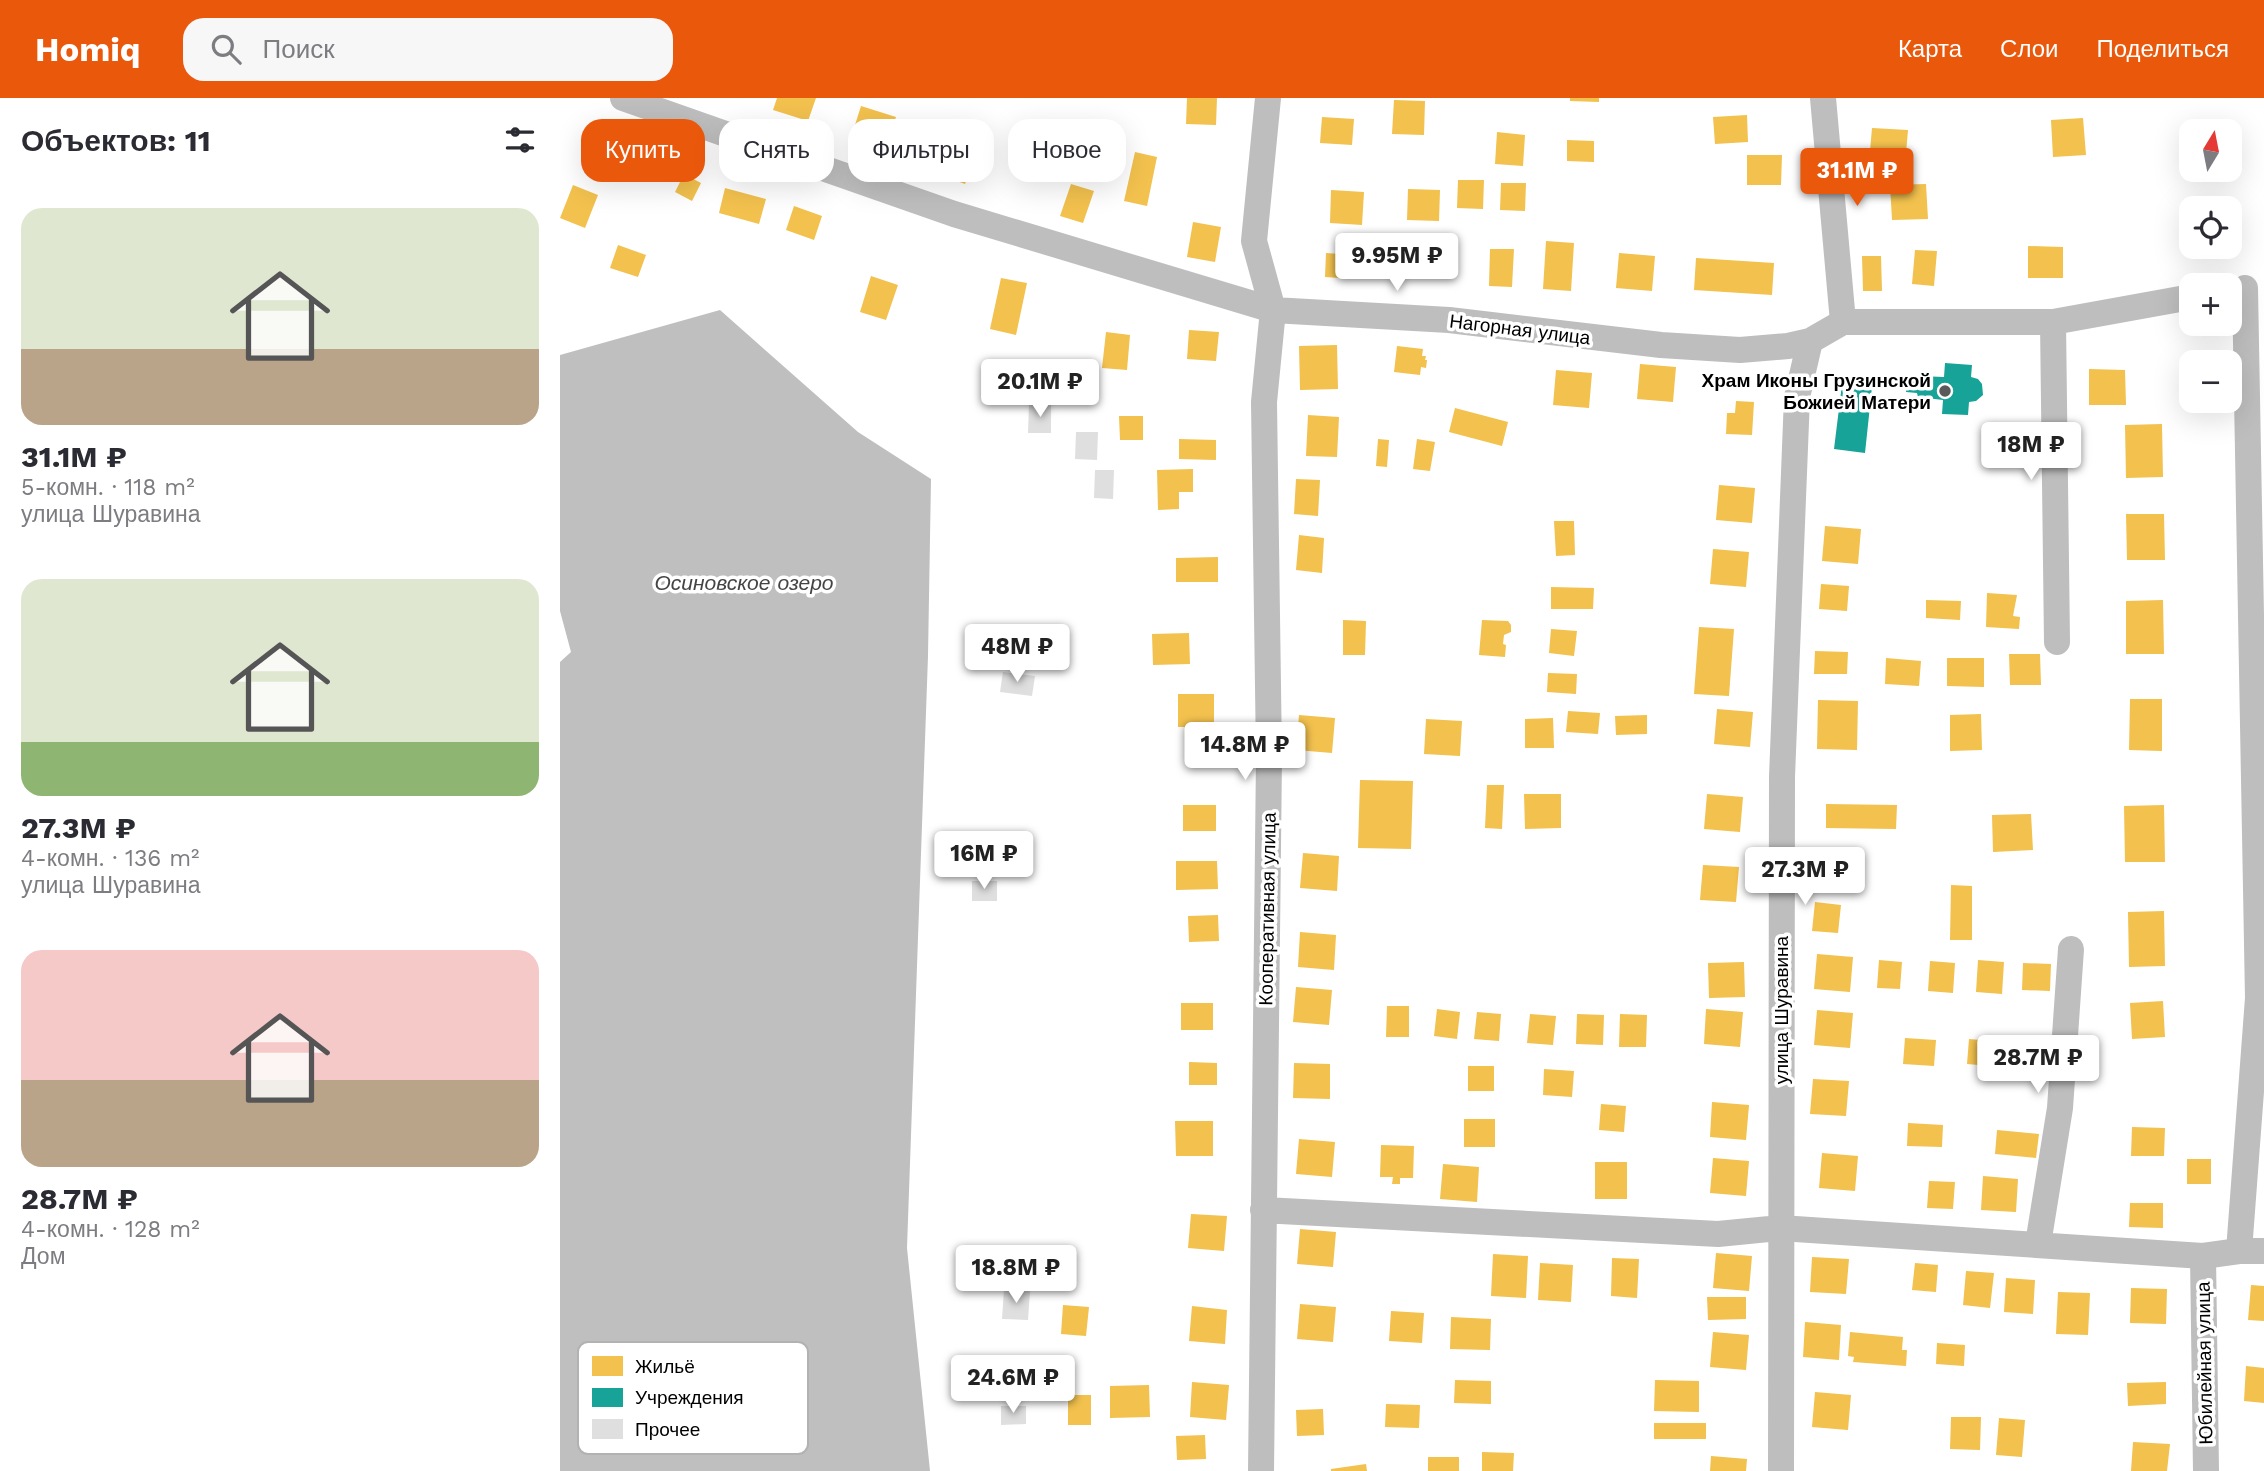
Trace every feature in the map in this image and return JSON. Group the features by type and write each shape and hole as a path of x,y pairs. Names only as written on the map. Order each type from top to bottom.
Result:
{"street":[{"name":"Нагорная улица","path":"623,98 954,214 1273,310 1449,320 1674,346 1741,350 1788,346 1810,341 1843,322 2053,322 2179,300"},
{"name":"Кооперативная улица","path":"1261,1471 1269,757 1264,402 1273,310 1254,241 1268,98"},
{"path":"1823,98 1843,322"},
{"path":"1264,1210 1718,1234 1780,1228 2203,1255 2252,1251 2259,998 2246,287"},
{"path":"2053,322 2057,642"},
{"name":"улица Шуравина","path":"1781,1471 1782,764 1797,397 1810,341"},
{"path":"2038,1244 2060,1108 2071,949"},
{"name":"Юбилейная улица","path":"2203,1255 2206,1471"}],"water":[{"name":"Осиновское озеро","path":"720,310 858,432 931,479 928,656 907,1248 930,1471 560,1471 560,662 571,652 560,611 560,355"}],"building: Жильё":[{"path":"777,98 816,98 809,119 773,110"},
{"path":"1187,98 1217,98 1216,125 1186,124"},
{"path":"1570,98 1599,98 1599,102 1570,101"},
{"path":"1394,100 1425,101 1424,135 1392,134"},
{"path":"861,106 896,117 895,119 857,119"},
{"path":"1747,115 1748,142 1715,144 1713,117"},
{"path":"1322,117 1354,119 1352,145 1320,143"},
{"path":"2083,118 2086,155 2053,157 2051,120"},
{"path":"1872,128 1908,130 1905,165 1869,163"},
{"path":"1497,132 1525,135 1523,166 1495,164"},
{"path":"1567,140 1594,141 1594,162 1567,161"},
{"path":"1135,152 1157,157 1147,206 1124,201"},
{"path":"1747,155 1782,155 1781,185 1747,185"},
{"path":"1458,180 1484,180 1483,209 1457,208"},
{"path":"680,182 701,183 692,201 675,192"},
{"path":"1501,183 1526,183 1525,211 1500,210"},
{"path":"1071,184 1094,191 1083,223 1060,216"},
{"path":"1926,184 1928,219 1892,220 1890,185"},
{"path":"573,185 598,195 585,228 560,218"},
{"path":"725,188 766,199 759,224 719,213"},
{"path":"1408,189 1440,190 1439,221 1407,220"},
{"path":"1331,190 1364,192 1362,225 1330,223"},
{"path":"794,206 822,216 814,240 786,230"},
{"path":"1193,222 1221,227 1215,262 1187,257"},
{"path":"1546,241 1574,243 1571,291 1543,289"},
{"path":"618,245 646,255 638,277 610,268"},
{"path":"2028,246 2063,247 2063,278 2028,278"},
{"path":"1490,249 1514,249 1512,287 1489,286"},
{"path":"1915,250 1937,251 1934,286 1912,284"},
{"path":"1326,253 1356,255 1355,279 1325,277"},
{"path":"1619,253 1655,256 1652,291 1616,288"},
{"path":"1862,256 1881,256 1882,291 1863,291"},
{"path":"1696,258 1774,263 1772,295 1694,290"},
{"path":"871,276 898,285 886,320 860,312"},
{"path":"1001,278 1027,283 1016,335 990,329"},
{"path":"1189,330 1219,332 1216,361 1187,359"},
{"path":"1106,332 1130,335 1127,370 1102,368"},
{"path":"1337,345 1338,389 1300,390 1299,346"},
{"path":"1397,346 1423,349 1422,356 1426,356 1427,360 1426,368 1421,367 1420,375 1394,372"},
{"path":"1640,364 1676,367 1673,402 1637,399"},
{"path":"2089,369 2125,370 2126,405 2089,405"},
{"path":"1556,370 1592,373 1589,408 1553,405"},
{"path":"1736,401 1754,402 1752,435 1726,434 1727,413 1735,413"},
{"path":"1455,408 1508,422 1502,446 1449,432"},
{"path":"1308,415 1339,417 1337,457 1306,456"},
{"path":"1119,416 1143,416 1143,440 1120,440"},
{"path":"2162,424 2163,477 2126,478 2125,425"},
{"path":"1179,439 1216,440 1216,460 1179,459"},
{"path":"1378,439 1389,440 1387,467 1376,466"},
{"path":"1417,439 1435,442 1430,471 1413,469"},
{"path":"1193,469 1193,492 1179,492 1179,509 1158,510 1157,470"},
{"path":"1296,479 1320,480 1318,516 1294,514"},
{"path":"1719,485 1755,488 1752,523 1716,520"},
{"path":"2126,514 2164,514 2165,560 2127,560"},
{"path":"1554,521 1574,521 1575,555 1556,556"},
{"path":"1825,526 1861,529 1858,564 1822,561"},
{"path":"1299,535 1324,538 1322,573 1296,570"},
{"path":"1713,549 1749,552 1746,587 1710,584"},
{"path":"1218,557 1218,582 1176,582 1176,558"},
{"path":"1821,584 1849,586 1847,611 1819,609"},
{"path":"1551,587 1594,588 1593,609 1551,609"},
{"path":"1987,593 2017,595 2013,616 2020,617 2019,629 1986,627"},
{"path":"1926,600 1961,601 1960,620 1926,618"},
{"path":"2163,600 2164,654 2126,654 2126,601"},
{"path":"1343,620 1366,621 1365,655 1343,655"},
{"path":"1482,620 1508,621 1511,625 1511,632 1504,635 1505,657 1479,655"},
{"path":"1699,627 1734,629 1729,696 1694,694"},
{"path":"1551,629 1577,631 1574,656 1549,653"},
{"path":"1189,633 1190,664 1153,665 1152,634"},
{"path":"1815,651 1848,652 1847,674 1814,674"},
{"path":"2009,654 2040,654 2041,685 2010,685"},
{"path":"1886,658 1921,661 1919,686 1885,684"},
{"path":"1947,658 1984,658 1984,687 1947,686"},
{"path":"1548,673 1577,674 1576,694 1547,692"},
{"path":"1178,694 1214,694 1214,727 1178,727"},
{"path":"2130,699 2162,699 2162,751 2129,750"},
{"path":"1818,700 1858,701 1857,750 1817,749"},
{"path":"1717,709 1753,712 1750,747 1714,744"},
{"path":"1568,711 1600,713 1598,734 1566,732"},
{"path":"1981,714 1982,750 1950,751 1950,715"},
{"path":"1299,715 1335,718 1332,753 1296,750"},
{"path":"1647,715 1647,734 1616,735 1615,716"},
{"path":"1553,718 1554,748 1525,748 1525,719"},
{"path":"1426,719 1462,721 1460,756 1424,754"},
{"path":"1360,780 1413,781 1411,849 1358,848"},
{"path":"1487,785 1504,785 1502,829 1485,828"},
{"path":"1524,794 1561,794 1561,828 1525,829"},
{"path":"1707,794 1743,797 1740,832 1704,829"},
{"path":"1826,804 1897,805 1896,829 1826,828"},
{"path":"1183,805 1216,805 1216,831 1183,831"},
{"path":"2164,805 2165,862 2125,862 2124,806"},
{"path":"2031,814 2033,850 1993,852 1992,815"},
{"path":"1303,853 1339,856 1337,891 1300,888"},
{"path":"1176,861 1217,861 1218,889 1176,890"},
{"path":"1703,865 1739,867 1736,902 1700,900"},
{"path":"1951,885 1972,886 1972,940 1950,940"},
{"path":"1815,902 1841,905 1838,933 1812,931"},
{"path":"2164,911 2165,966 2129,967 2128,912"},
{"path":"1218,915 1219,941 1189,942 1188,916"},
{"path":"1300,932 1336,935 1334,970 1298,967"},
{"path":"1817,954 1853,957 1850,992 1814,989"},
{"path":"1879,960 1902,962 1900,989 1877,988"},
{"path":"1978,960 2004,962 2002,994 1976,992"},
{"path":"1930,961 1955,963 1953,993 1928,991"},
{"path":"1744,962 1745,997 1709,998 1708,963"},
{"path":"2023,963 2051,964 2050,991 2022,990"},
{"path":"1296,987 1332,990 1329,1025 1293,1022"},
{"path":"2163,1001 2165,1037 2132,1039 2130,1003"},
{"path":"1181,1003 1213,1003 1213,1030 1181,1030"},
{"path":"1387,1006 1409,1006 1409,1037 1386,1037"},
{"path":"1437,1009 1460,1012 1457,1039 1434,1036"},
{"path":"1706,1009 1743,1012 1740,1047 1704,1044"},
{"path":"1817,1010 1853,1013 1850,1048 1814,1045"},
{"path":"1477,1012 1501,1014 1499,1041 1474,1039"},
{"path":"1530,1014 1556,1016 1553,1045 1527,1043"},
{"path":"1577,1014 1604,1015 1603,1045 1576,1044"},
{"path":"1620,1014 1647,1015 1646,1047 1619,1047"},
{"path":"1905,1038 1936,1040 1934,1066 1903,1064"},
{"path":"1969,1039 1992,1041 1990,1066 1967,1064"},
{"path":"2023,1043 2047,1043 2046,1071 2023,1070"},
{"path":"1189,1062 1217,1063 1217,1085 1189,1085"},
{"path":"1294,1063 1330,1064 1330,1099 1293,1098"},
{"path":"1468,1066 1494,1066 1494,1091 1468,1091"},
{"path":"1544,1069 1574,1071 1572,1097 1543,1095"},
{"path":"1813,1079 1849,1081 1846,1116 1810,1114"},
{"path":"1712,1102 1749,1105 1746,1140 1710,1137"},
{"path":"1601,1104 1626,1106 1624,1132 1599,1130"},
{"path":"1464,1119 1495,1119 1495,1147 1464,1147"},
{"path":"1175,1121 1213,1121 1213,1156 1176,1156"},
{"path":"1908,1123 1943,1125 1942,1147 1907,1146"},
{"path":"2132,1127 2165,1128 2164,1156 2131,1156"},
{"path":"1997,1130 2039,1134 2036,1158 1995,1154"},
{"path":"1299,1139 1335,1142 1332,1177 1296,1174"},
{"path":"1381,1145 1414,1146 1413,1178 1400,1178 1400,1184 1392,1184 1393,1177 1380,1177"},
{"path":"1822,1153 1858,1156 1855,1191 1819,1188"},
{"path":"1713,1158 1749,1161 1746,1196 1710,1193"},
{"path":"2187,1159 2211,1159 2211,1184 2187,1184"},
{"path":"1595,1162 1627,1162 1627,1199 1595,1199"},
{"path":"1443,1164 1479,1167 1477,1202 1440,1199"},
{"path":"1983,1176 2018,1179 2016,1212 1981,1210"},
{"path":"1929,1181 1955,1182 1953,1209 1927,1208"},
{"path":"2130,1203 2163,1203 2163,1228 2129,1227"},
{"path":"1191,1214 1227,1216 1224,1251 1188,1248"},
{"path":"1300,1229 1336,1232 1333,1267 1297,1264"},
{"path":"1716,1253 1752,1256 1749,1291 1713,1288"},
{"path":"1493,1254 1528,1256 1526,1298 1491,1296"},
{"path":"1812,1257 1849,1259 1846,1294 1810,1292"},
{"path":"1612,1258 1639,1259 1637,1298 1611,1296"},
{"path":"1540,1263 1573,1265 1571,1302 1538,1300"},
{"path":"1915,1263 1938,1265 1936,1292 1912,1290"},
{"path":"1966,1271 1994,1273 1990,1308 1963,1305"},
{"path":"2006,1278 2035,1280 2033,1314 2004,1312"},
{"path":"2251,1285 2264,1286 2264,1321 2248,1320"},
{"path":"2131,1288 2167,1289 2166,1324 2130,1323"},
{"path":"2058,1292 2090,1293 2088,1335 2056,1334"},
{"path":"1707,1297 1746,1297 1746,1319 1708,1320"},
{"path":"1300,1304 1336,1307 1333,1342 1297,1339"},
{"path":"1063,1305 1089,1307 1086,1336 1061,1334"},
{"path":"1192,1306 1227,1310 1225,1344 1189,1341"},
{"path":"1391,1311 1424,1313 1422,1343 1389,1341"},
{"path":"1451,1317 1491,1319 1490,1350 1450,1349"},
{"path":"1805,1322 1841,1325 1839,1360 1803,1357"},
{"path":"1713,1332 1749,1335 1746,1370 1710,1367"},
{"path":"1850,1332 1903,1337 1902,1350 1907,1350 1906,1366 1853,1362 1854,1357 1848,1356"},
{"path":"1937,1343 1965,1345 1964,1366 1936,1364"},
{"path":"2246,1366 2264,1368 2264,1403 2244,1401"},
{"path":"1455,1380 1491,1381 1491,1404 1454,1403"},
{"path":"1655,1380 1699,1381 1699,1412 1654,1411"},
{"path":"1192,1382 1229,1385 1226,1420 1190,1417"},
{"path":"2166,1382 2166,1404 2128,1406 2127,1383"},
{"path":"1149,1385 1150,1417 1110,1418 1110,1386"},
{"path":"1815,1392 1851,1395 1848,1430 1812,1427"},
{"path":"1068,1395 1091,1395 1091,1425 1068,1425"},
{"path":"1386,1404 1420,1405 1419,1428 1385,1427"},
{"path":"1323,1409 1324,1435 1297,1436 1296,1410"},
{"path":"1951,1417 1981,1417 1980,1450 1950,1449"},
{"path":"1999,1418 2025,1420 2022,1457 1996,1455"},
{"path":"1654,1423 1706,1423 1706,1439 1654,1439"},
{"path":"1205,1435 1206,1459 1177,1460 1176,1436"},
{"path":"2133,1442 2170,1444 2167,1471 2131,1471"},
{"path":"1482,1452 1514,1453 1513,1471 1482,1471"},
{"path":"1711,1456 1747,1459 1746,1471 1710,1471"},
{"path":"1428,1457 1459,1457 1459,1471 1428,1471"},
{"path":"1366,1464 1367,1471 1331,1471 1331,1469"}],"building: Учреждения":[{"name":"Храм Иконы Грузинской Божией Матери","path":"1945,363 1972,365 1971,377 1982,384 1983,395 1976,401 1969,402 1968,415 1942,414 1943,400 1918,397 1917,393 1906,392 1907,379 1919,379 1919,376 1944,377"},
{"path":"1842,384 1872,387 1865,453 1834,449"}],"building: Прочее":[{"path":"1029,404 1051,404 1051,433 1028,433"},
{"path":"1076,432 1098,432 1097,460 1075,459"},
{"path":"1095,470 1114,470 1113,499 1094,498"},
{"path":"1003,672 1035,676 1032,696 1000,692"},
{"path":"972,881 997,881 997,901 972,901"},
{"path":"1004,1289 1030,1291 1028,1320 1002,1319"},
{"path":"1001,1406 1026,1406 1026,1424 1001,1425"}],"place":[{"name":"Храм Иконы Грузинской Божией Матери","path":"1945,391"}]}
